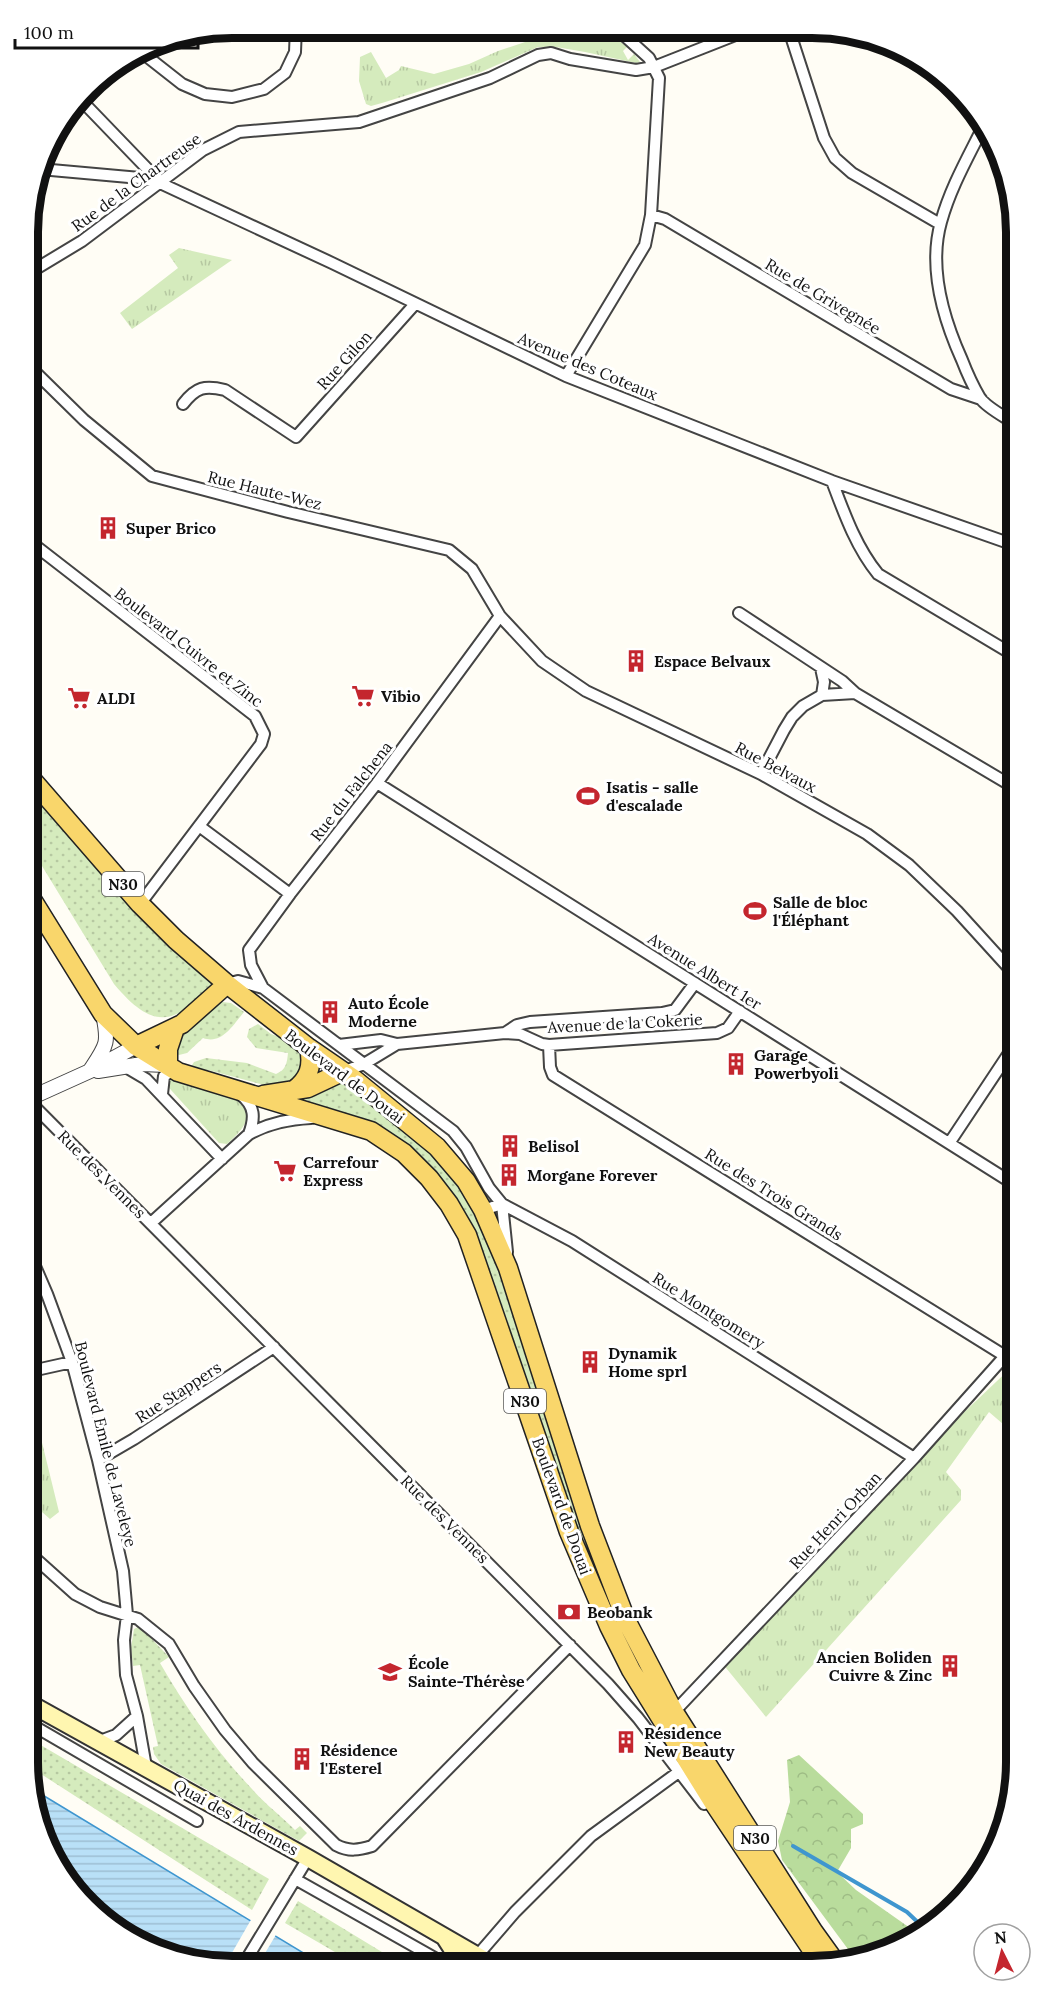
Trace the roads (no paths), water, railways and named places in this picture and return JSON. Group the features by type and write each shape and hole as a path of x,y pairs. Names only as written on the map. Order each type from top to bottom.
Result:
{"main road":[{"name":"N30","path":"38,787 140,904 176,940 227,984"},
{"name":"N30","path":"38,909 103,1014 136,1046"},
{"path":"136,1046 182,1024 227,984"},
{"name":"Boulevard de Douai","path":"227,984 309,1048 354,1079 436,1147 466,1181 483,1210 508,1268 590,1526 626,1620 674,1712"},
{"path":"173,1068 168,1049 175,1028"},
{"name":"Boulevard de Douai","path":"136,1046 173,1068 233,1089 371,1131 404,1153 443,1195 467,1235 569,1532 609,1626 631,1670 713,1802"},
{"path":"293,1091 307,1078 311,1058 309,1048"},
{"path":"252,1095 308,1088 342,1072"},
{"name":"Quai des Ardennes","path":"38,1708 308,1858 477,1956"},
{"name":"N30","path":"674,1712 831,1955"},
{"name":"Rue des Vennes","path":"713,1802 816,1956"},
{"name":"Quai des Ardennes","path":"443,1935 457,1956"}],"street":[{"path":"147,57 182,84 205,94 232,97 264,89 285,73 295,52 296,38"},
{"path":"566,376 645,245 651,215 659,78 649,58 626,38"},
{"name":"Rue de la Chartreuse","path":"38,268 82,241 203,150 239,132 359,122 490,78 538,55 551,53 570,59 636,70 654,67 728,38"},
{"path":"792,38 824,138 836,158 852,173 940,224"},
{"path":"85,105 160,183"},
{"path":"980,134 952,188 940,224 936,261 942,312 952,340 981,399 1006,417"},
{"path":"48,170 140,178 160,183"},
{"name":"Avenue des Coteaux","path":"160,183 333,263 566,376 832,481 1006,542"},
{"name":"Rue de Grivegnée","path":"651,215 665,219 951,389 981,399"},
{"name":"Rue Gilon","path":"196,390 212,387 225,390 296,436 415,304"},
{"name":"Rue Haute-Wez","path":"38,376 84,420 152,476 288,512 449,550 472,569 500,615"},
{"path":"183,404 204,377"},
{"path":"832,481 844,514 865,557 878,574 1006,650"},
{"name":"Boulevard Cuivre et Zinc","path":"38,548 255,716 264,734 261,744 140,904"},
{"path":"740,613 842,681 855,693 1006,782"},
{"name":"Rue Belvaux","path":"500,615 542,661 586,691 761,774 867,834 909,865 957,911 1006,964"},
{"name":"Rue du Falchena","path":"263,988 251,965 249,950 377,783 500,615"},
{"path":"821,668 824,682 822,695"},
{"path":"761,774 792,717 803,706 822,695 855,693"},
{"name":"Avenue Albert 1er","path":"377,783 1006,1178"},
{"path":"199,825 290,894"},
{"path":"227,984 238,981 248,982 263,988"},
{"name":"Avenue de la Cokerie","path":"505,1033 517,1025 530,1022 662,1013 675,1010 695,982"},
{"name":"Boulevard de Douai","path":"263,988 453,1131 466,1147 489,1188 502,1204 508,1268"},
{"name":"Avenue de la Cokerie","path":"339,1045 381,1040 397,1044 505,1033 520,1034 549,1045 717,1033 728,1028 740,1011"},
{"path":"90,1071 106,1045 107,1034 103,1014"},
{"name":"Avenue de la Cokerie","path":"342,1072 364,1064 397,1044"},
{"name":"Rue des Trois Grands","path":"549,1045 550,1067 553,1075 1005,1356"},
{"path":"38,1094 90,1071 136,1046"},
{"path":"950,1142 1006,1058"},
{"path":"90,1071 105,1071 124,1066 173,1068"},
{"path":"124,1066 140,1074 162,1094 222,1160"},
{"path":"162,1094 164,1076 173,1068"},
{"path":"151,1223 249,1134 254,1120 253,1109 245,1097 233,1089"},
{"name":"Rue des Vennes","path":"38,1109 570,1645 623,1701 704,1803 713,1802"},
{"name":"Boulevard de Douai","path":"249,1134 264,1125 284,1120 327,1117"},
{"path":"483,1210 502,1204"},
{"name":"Rue Montgomery","path":"502,1204 572,1240 914,1458"},
{"name":"Boulevard Emile de Laveleye","path":"38,1273 72,1362 98,1460 123,1571 127,1615 124,1663 146,1767"},
{"name":"Rue Stappers","path":"98,1460 274,1347"},
{"name":"Rue Henri Orban","path":"674,1712 914,1458 1005,1356"},
{"path":"38,1370 72,1362"},
{"path":"38,1561 75,1594 100,1607 138,1619 169,1644 194,1686 225,1730 253,1763 336,1845 344,1849 358,1850 372,1846 570,1645"},
{"path":"100,1741 116,1735 137,1716"},
{"name":"Quai des Ardennes","path":"38,1728 197,1821"},
{"path":"477,1956 515,1912 591,1836 680,1771"},
{"path":"248,1956 308,1858"},
{"name":"Quai des Ardennes","path":"295,1879 431,1956"}],"water":[{"path":"40,1793 308,1956 206,1955 157,1942 134,1931 94,1900 70,1870 57,1848"}],"waterway":[{"path":"793,1846 907,1912 920,1924"}],"place":[{"name":"Super Brico","path":"108,528"},
{"name":"Espace Belvaux","path":"636,661"},
{"name":"Vibio","path":"363,696"},
{"name":"ALDI","path":"79,698"},
{"name":"Isatis - salle d'escalade","path":"588,796"},
{"name":"Salle de bloc l'Éléphant","path":"755,911"},
{"name":"Auto École Moderne","path":"330,1012"},
{"name":"Garage Powerbyoli","path":"736,1064"},
{"name":"Belisol","path":"510,1146"},
{"name":"Carrefour Express","path":"285,1171"},
{"name":"Morgane Forever","path":"509,1175"},
{"name":"Dynamik Home sprl","path":"590,1362"},
{"name":"Beobank","path":"569,1612"},
{"name":"Ancien Boliden Cuivre & Zinc","path":"950,1666"},
{"name":"École Sainte-Thérèse","path":"390,1672"},
{"name":"Résidence New Beauty","path":"626,1742"},
{"name":"Résidence l'Esterel","path":"302,1759"}]}
